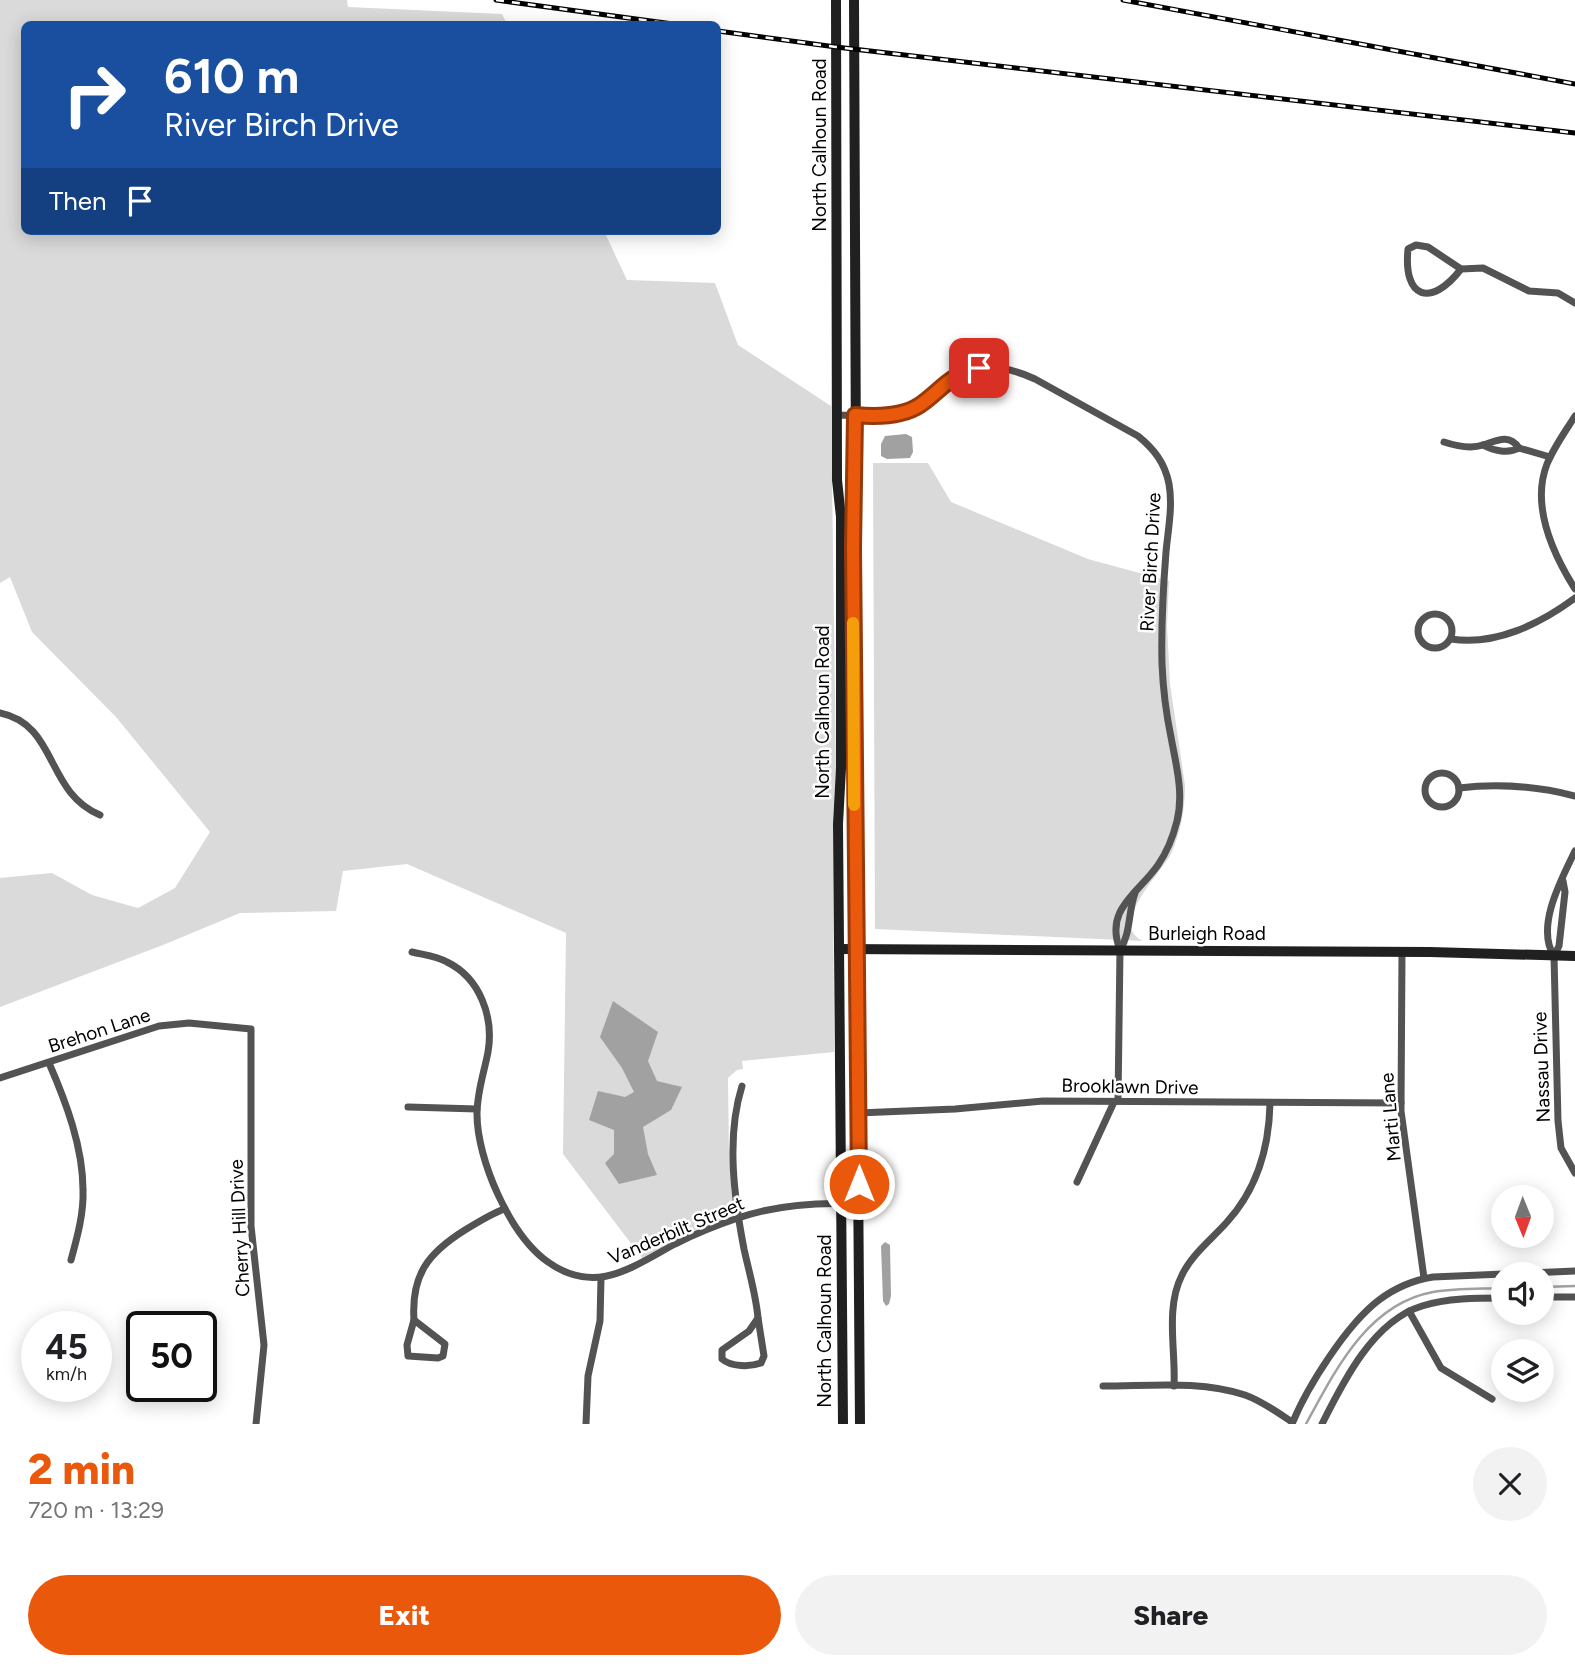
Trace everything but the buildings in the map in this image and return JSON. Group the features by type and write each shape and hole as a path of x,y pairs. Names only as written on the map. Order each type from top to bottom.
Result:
{"main road":[{"name":"North Calhoun Road","path":"836,0 837,480 841,517 839,949 843,1424"},
{"name":"North Calhoun Road","path":"854,0 853,548 860,1424"},
{"name":"Burleigh Road","path":"839,949 1402,952 1575,956"}],"street":[{"path":"1461,269 1444,289 1433,294 1424,294 1416,288 1409,275 1408,249 1416,245 1428,247 1461,269 1483,268 1529,291 1558,293 1575,303"},
{"name":"River Birch Drive","path":"837,415 901,413 920,405 956,375 979,368 997,367 1018,371 1035,379 1122,426 1138,436 1159,457 1166,471 1170,498 1161,619 1162,661 1170,735 1178,775 1179,811 1165,853 1121,907 1114,936 1120,950"},
{"path":"1575,416 1550,457 1542,482 1545,517 1559,562 1575,589"},
{"path":"1444,442 1455,446 1483,445 1493,440 1508,440 1516,442 1519,448 1550,457"},
{"path":"1451,639 1452,627 1446,617 1440,614 1428,615 1419,623 1420,639 1427,646 1438,648 1451,639 1474,640 1518,630 1552,614 1575,598"},
{"path":"0,713 28,725 38,736 79,805 100,815"},
{"path":"1439,773 1450,775 1458,782 1459,788 1457,799 1443,807 1432,804 1425,789 1430,779 1439,773"},
{"path":"1459,788 1513,785 1575,796"},
{"name":"Nassau Drive","path":"1575,852 1563,881 1556,888 1549,920 1549,948 1554,956 1559,1135 1561,1148 1575,1173"},
{"name":"River Birch Drive","path":"1120,950 1128,934 1129,912 1135,892"},
{"path":"1077,1182 1116,1102 1120,950"},
{"name":"Vanderbilt Street","path":"412,952 449,962 461,971 482,999 490,1032 477,1109 478,1131 486,1166 505,1209 538,1254 548,1262 578,1275 601,1278 624,1272 676,1244 739,1217 796,1206 858,1204"},
{"name":"Marti Lane","path":"1402,952 1401,1103 1424,1278"},
{"name":"Brehon Lane","path":"0,1078 159,1026 190,1023 251,1029"},
{"name":"Cherry Hill Drive","path":"251,1029 251,1226 264,1345 256,1424"},
{"path":"49,1063 82,1167 82,1206 71,1260"},
{"path":"743,1086 738,1100 734,1152 739,1217 758,1318 763,1347 761,1363 725,1363 722,1350 749,1331 758,1318"},
{"name":"Brooklawn Drive","path":"859,1113 955,1110 1024,1102 1401,1103"},
{"path":"1174,1387 1174,1310 1181,1276 1201,1248 1238,1209 1255,1182 1265,1149 1270,1104"},
{"path":"408,1107 477,1109"},
{"path":"414,1320 441,1339 445,1344 443,1356 408,1356 407,1345 414,1320 413,1297 416,1284 434,1253 455,1237 505,1209"},
{"path":"1103,1386 1216,1389 1243,1394 1292,1423 1319,1373 1364,1314 1396,1290 1424,1278 1450,1275 1575,1271"},
{"path":"586,1424 588,1376 600,1321 601,1278"},
{"path":"1554,1297 1575,1297"},
{"path":"1322,1424 1368,1348 1381,1332 1409,1311 1440,1302 1491,1299"},
{"path":"1409,1311 1441,1368 1491,1398"}],"shaded area":[{"path":"0,0 347,0 348,7 502,14 506,21 21,21 21,235 606,235 627,280 715,283 738,345 831,406 836,769 833,821 834,1052 742,1061 743,1069 737,1070 728,1078 733,1207 728,1217 687,1234 642,1258 563,1154 566,933 407,864 343,871 336,911 240,913 0,1007 0,878 52,873 92,895 138,908 175,888 210,832 116,717 32,632 10,577 0,583"},
{"path":"906,434 912,437 913,452 910,458 887,459 881,456 881,444 885,436"},
{"path":"873,463 928,463 951,502 1088,559 1169,581 1167,625 1170,684 1185,785 1184,803 1180,829 1171,854 1134,911 1131,923 1133,933 1143,941 875,929"},
{"path":"613,1001 658,1032 648,1061 657,1081 682,1087 671,1110 643,1127 648,1154 657,1175 619,1184 605,1163 614,1154 614,1130 589,1120 598,1091 625,1097 634,1092 622,1068 600,1037"},
{"path":"885,1242 890,1245 891,1296 886,1306 883,1301 881,1246"}],"waterway":[{"path":"1554,1287 1575,1286"},
{"path":"1306,1424 1342,1362 1371,1325 1389,1310 1410,1299 1433,1292 1491,1288"}],"railway":[{"path":"496,0 651,21"},
{"path":"1123,0 1575,84"},
{"path":"721,31 1575,133"}],"slow traffic":[{"path":"853,623 854,805"}],"route":[{"path":"859,1184 854,800 855,415 901,413 920,405 956,375 979,368"}]}
